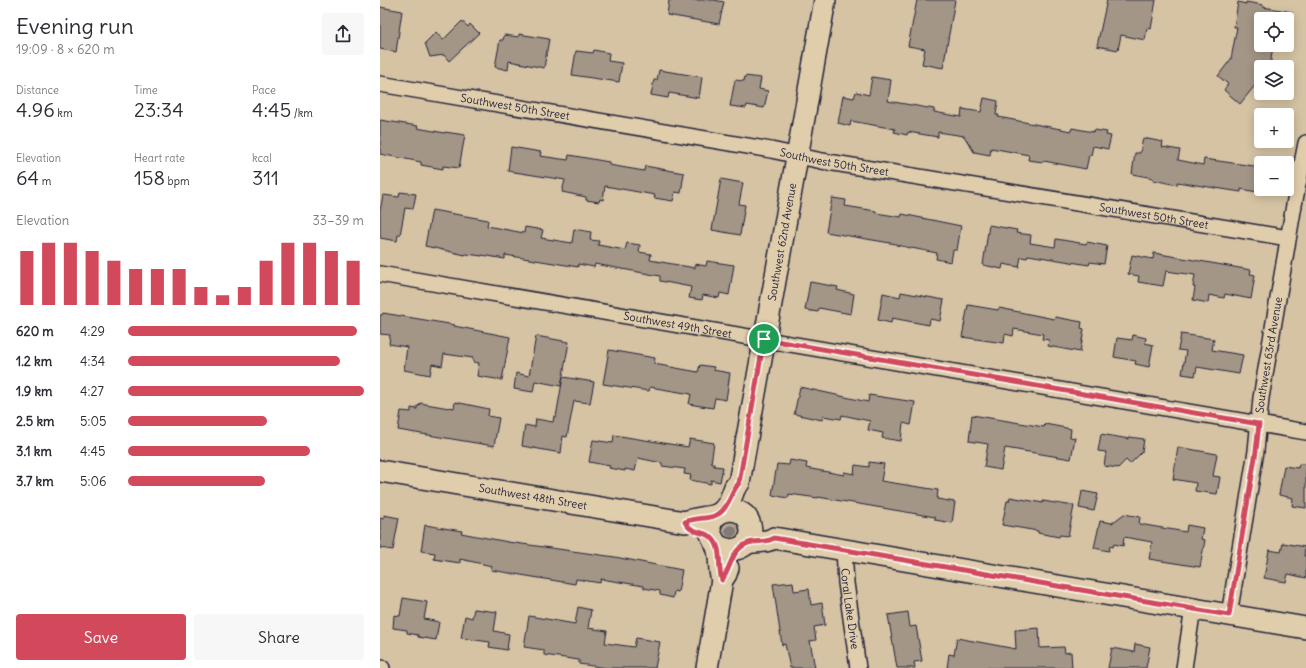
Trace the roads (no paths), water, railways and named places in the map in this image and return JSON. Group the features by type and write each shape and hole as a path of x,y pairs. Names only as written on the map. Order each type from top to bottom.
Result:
{"street":[{"name":"Southwest 62nd Avenue","path":"707,668 722,580 733,557 736,526 729,503 735,487 739,483 796,156 825,0"},
{"name":"Southwest 50th Street","path":"380,84 772,150 796,156 1288,238"},
{"name":"Southwest 63rd Avenue","path":"1229,615 1256,451 1261,398 1288,238 1306,143"},
{"name":"Southwest 49th Street","path":"380,274 1306,432"},
{"name":"Southwest 48th Street","path":"380,471 685,522 705,518 736,526 729,550 722,549 715,542 688,528 685,522"},
{"name":"Southwest 62nd Avenue","path":"722,580 719,573 719,554 710,527 712,521 736,526"},
{"path":"736,526 771,533 774,538 1306,628"},
{"name":"Coral Lake Drive","path":"844,550 847,591 858,668"},
{"path":"1184,668 1193,608"}]}
